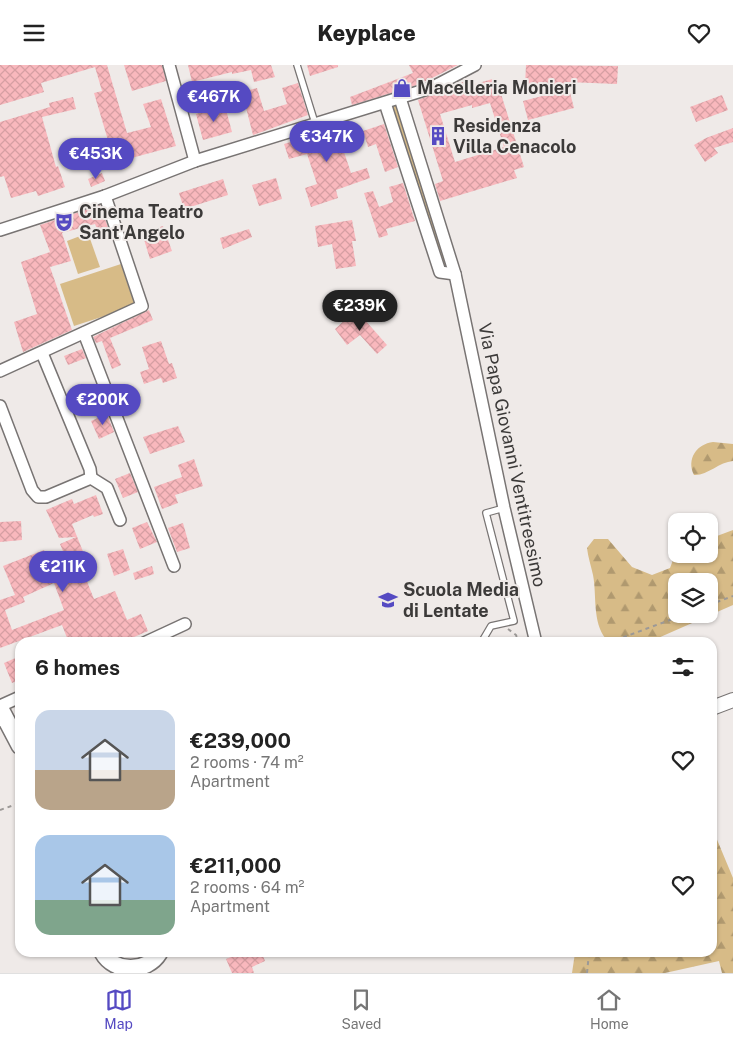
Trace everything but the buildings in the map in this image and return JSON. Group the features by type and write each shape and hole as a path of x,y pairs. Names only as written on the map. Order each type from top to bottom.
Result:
{"main road":[{"path":"0,707 15,736"},
{"path":"106,957 114,967 128,973 143,970 157,961"}],"street":[{"path":"168,65 195,161"},
{"path":"0,230 105,196 195,161 400,98 458,75 475,65"},
{"name":"Via Papa Giovanni Ventitreesimo","path":"400,98 455,274 504,508 535,637"},
{"path":"385,103 440,272 455,274"},
{"path":"0,371 142,307 105,196"},
{"path":"84,333 174,566"},
{"path":"42,353 90,469 91,478"},
{"path":"0,406 32,490 38,497 46,497 91,478"},
{"path":"91,478 107,488 120,520"},
{"path":"157,637 185,624"},
{"path":"0,707 15,700"},
{"path":"717,706 733,700"}],"lane":[{"path":"297,65 315,123"},
{"path":"484,637 490,626 514,621 486,513 504,508"}],"path":[{"path":"718,602 733,597"},
{"path":"624,637 668,621"},
{"path":"504,623 517,637"},
{"path":"0,810 15,805"},
{"path":"587,973 589,957"}],"green space":[{"path":"397,103 449,268 444,269 391,105"},
{"path":"88,233 100,267 78,274 67,241"},
{"path":"121,264 135,306 74,326 60,284"},
{"path":"707,443 733,444 733,461 699,475 694,475 691,463 694,453"},
{"path":"733,530 733,605 718,612 718,573 668,573 668,623 692,623 660,637 605,637 597,617 593,575 587,548 594,539 608,539 632,567 652,575 670,568 672,563 718,563 718,536"},
{"path":"717,840 733,878 733,973 722,973 719,961 665,973 572,973 574,957 717,957"}],"place":[{"name":"Macelleria Monieri","path":"402,88"},
{"name":"Residenza Villa Cenacolo","path":"438,136"},
{"name":"Cinema Teatro Sant'Angelo","path":"64,222"},
{"name":"Scuola Media di Lentate","path":"388,600"}]}
